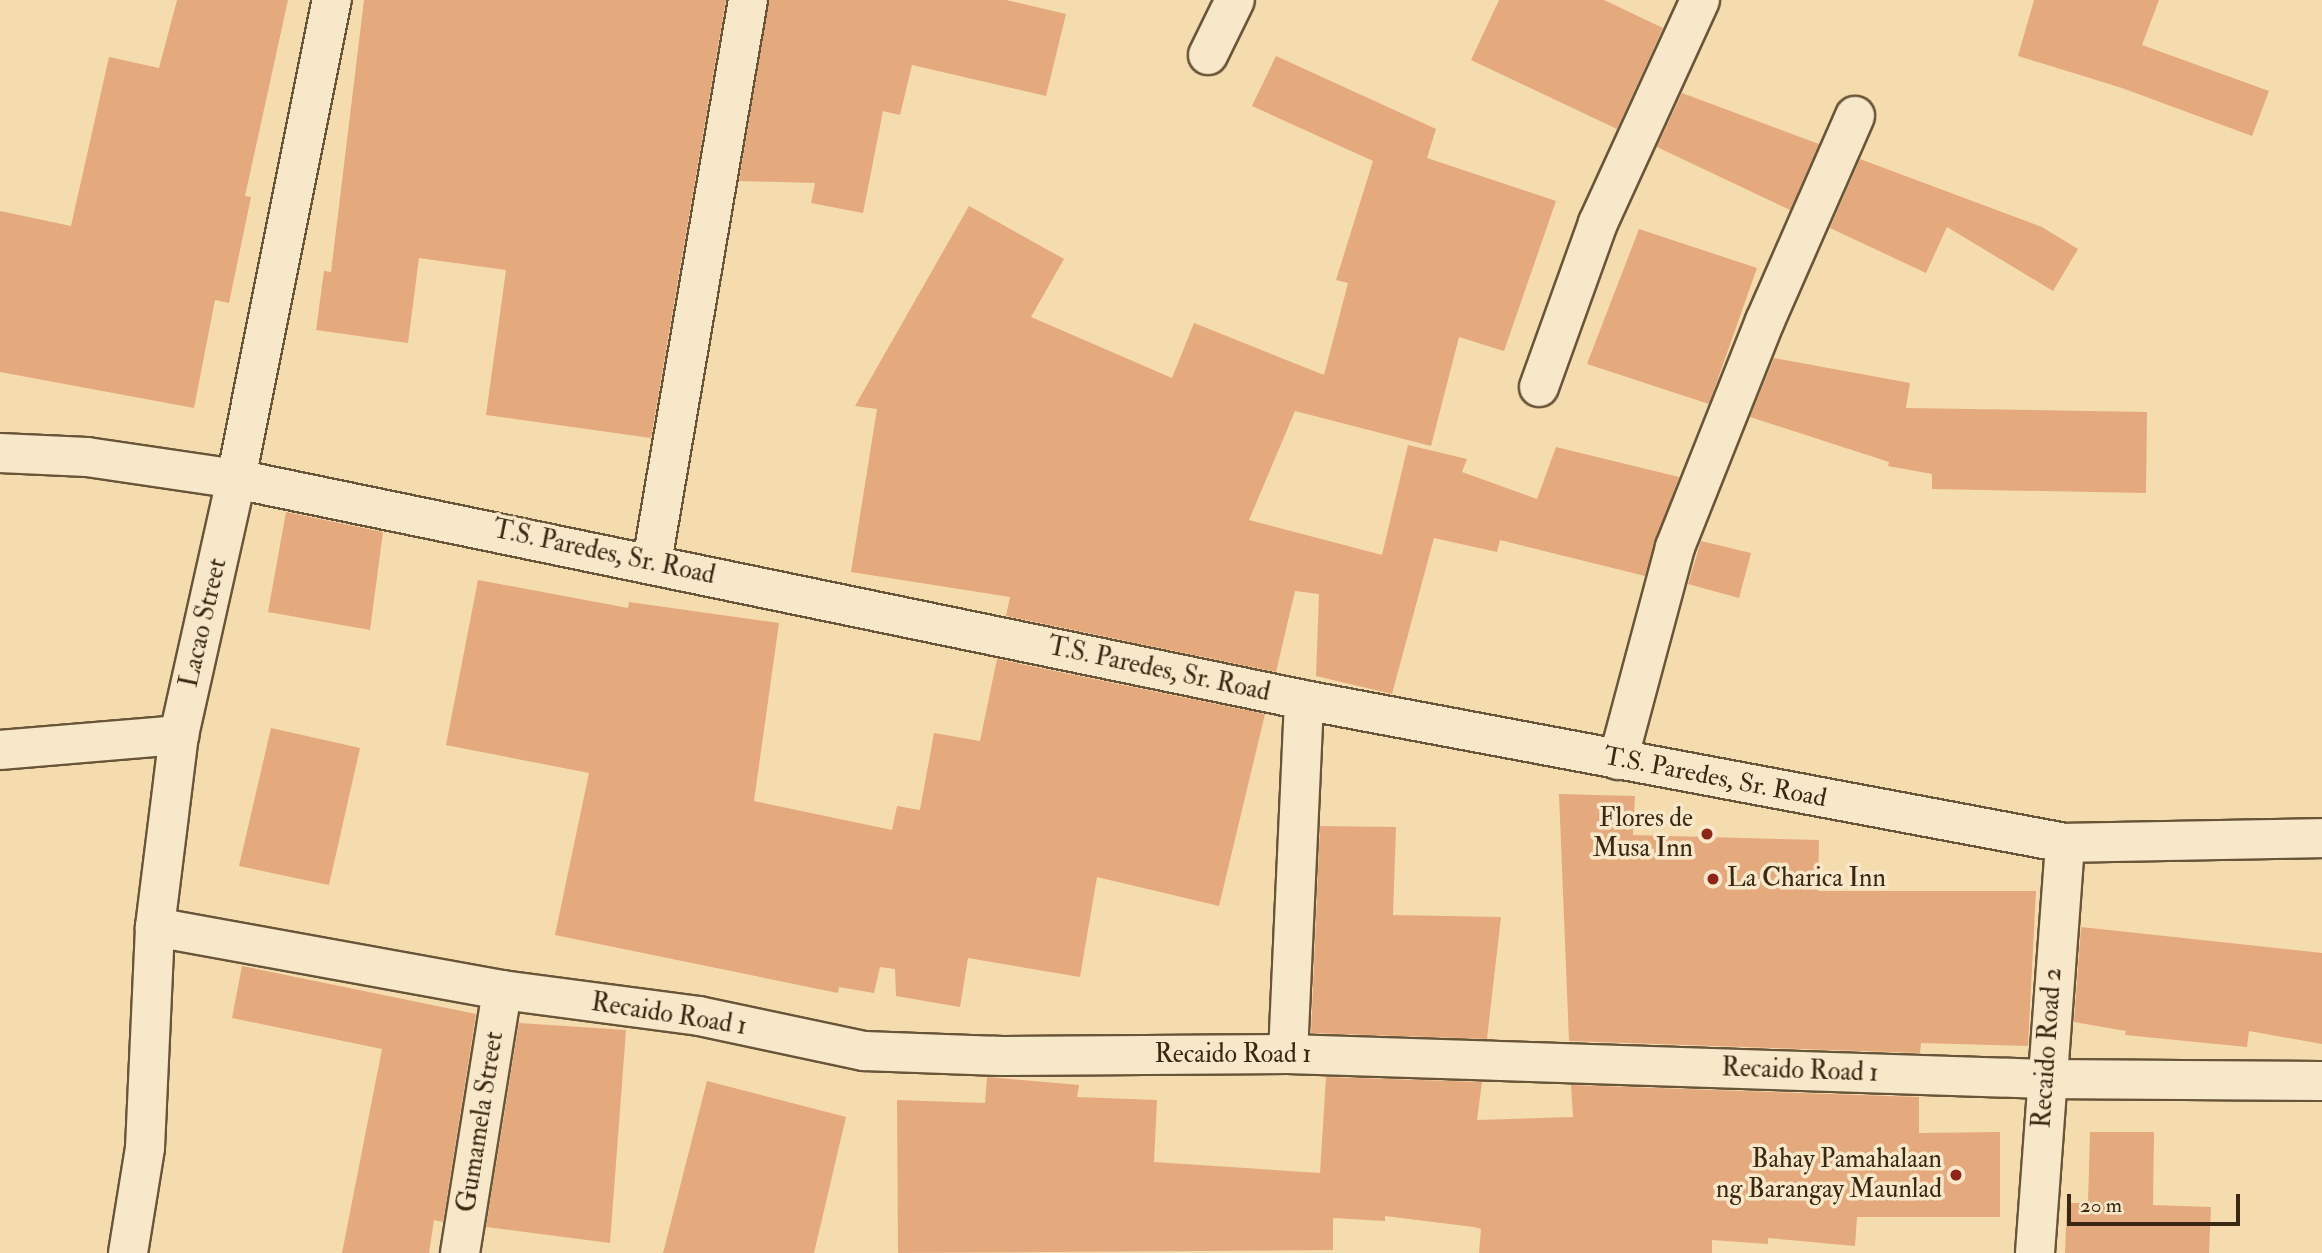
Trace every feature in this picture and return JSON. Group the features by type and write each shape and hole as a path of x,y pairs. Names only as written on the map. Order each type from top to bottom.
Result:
{"street":[{"name":"Lacao Street","path":"128,1253 145,1148 155,926 179,735 236,479 332,0"},
{"path":"652,562 748,0"},
{"path":"1208,55 1235,0"},
{"path":"1539,387 1598,223 1700,0"},
{"path":"1618,760 1675,547 1765,321 1855,116"},
{"name":"T.S. Paredes, Sr. Road","path":"0,453 87,457 236,479 652,562 1304,700 2065,843 2322,838"},
{"path":"1288,1054 1304,700"},
{"path":"0,750 179,735"},
{"name":"Recaido Road 2","path":"2035,1253 2044,1079 2065,843"},
{"name":"Recaido Road 1","path":"155,926 502,990 699,1016 864,1051 1003,1056 1288,1054 2044,1079 2322,1081"},
{"name":"Gumamela Street","path":"460,1253 502,990"}],"building":[{"path":"177,0 288,0 245,196 251,197 229,303 215,300 194,408 0,372 0,211 71,226 109,57 159,68"},
{"path":"364,0 726,0 651,438 486,415 506,270 419,258 408,343 316,330 324,271 331,272"},
{"path":"769,0 1006,0 1066,14 1046,96 912,65 900,115 883,111 863,213 811,203 815,183 739,181"},
{"path":"1499,0 1604,0 1663,28 1617,129 1471,60"},
{"path":"2034,0 2159,0 2142,45 2269,91 2252,136 2122,88 2018,56"},
{"path":"1276,56 1436,129 1427,158 1556,201 1504,351 1459,337 1431,446 1295,411 1249,520 1382,555 1408,445 1467,459 1462,472 1537,499 1556,447 1679,477 1645,576 1500,540 1497,552 1434,538 1392,694 1316,676 1319,594 1295,591 1276,672 1006,616 1010,597 851,572 877,409 855,406 969,206 1064,259 1031,317 1172,378 1194,323 1324,375 1348,283 1336,280 1373,161 1252,106"},
{"path":"1682,93 1819,144 1790,210 1657,147"},
{"path":"1860,159 2042,227 2078,249 2053,291 1947,227 1926,273 1830,228"},
{"path":"1639,229 1757,268 1709,404 1587,364"},
{"path":"1774,358 1910,383 1906,408 2147,412 2146,493 1932,489 1932,474 1888,466 1889,462 1750,417"},
{"path":"286,512 383,532 370,630 268,612"},
{"path":"1701,541 1751,553 1739,598 1688,584"},
{"path":"478,580 628,608 629,602 779,623 754,801 892,830 897,806 920,810 934,733 980,741 997,659 1265,714 1219,906 1097,877 1080,977 968,958 960,1007 896,996 895,969 880,967 874,993 839,987 838,993 555,935 589,773 446,745"},
{"path":"271,728 360,748 329,885 239,866"},
{"path":"1559,794 1635,796 1633,835 1819,840 1818,891 2036,891 2028,1046 1921,1043 1920,1053 1569,1041"},
{"path":"1320,826 1396,827 1393,915 1501,917 1487,1039 1311,1033"},
{"path":"2081,927 2322,953 2322,1044 2249,1031 2247,1047 2125,1035 2126,1031 2074,1022"},
{"path":"242,966 476,1014 443,1222 434,1220 429,1253 342,1253 382,1049 232,1018"},
{"path":"519,1023 626,1030 610,1243 486,1227"},
{"path":"987,1077 1079,1085 1077,1097 1157,1100 1154,1162 1320,1173 1326,1077 1482,1082 1477,1120 1573,1117 1571,1085 1919,1097 1919,1133 2000,1132 2000,1217 1857,1217 1855,1246 1768,1238 1768,1244 1712,1240 1712,1253 1479,1253 1481,1229 1385,1216 1385,1221 1333,1218 1333,1250 898,1253 897,1100 985,1103"},
{"path":"707,1081 846,1117 814,1253 663,1253"},
{"path":"2090,1132 2154,1132 2153,1205 2211,1207 2209,1253 2065,1253 2067,1203 2088,1203"}],"place":[{"name":"Flores de Musa Inn","path":"1707,834"},
{"name":"La Charica Inn","path":"1713,879"},
{"name":"Bahay Pamahalaan ng Barangay Maunlad","path":"1956,1175"}]}
